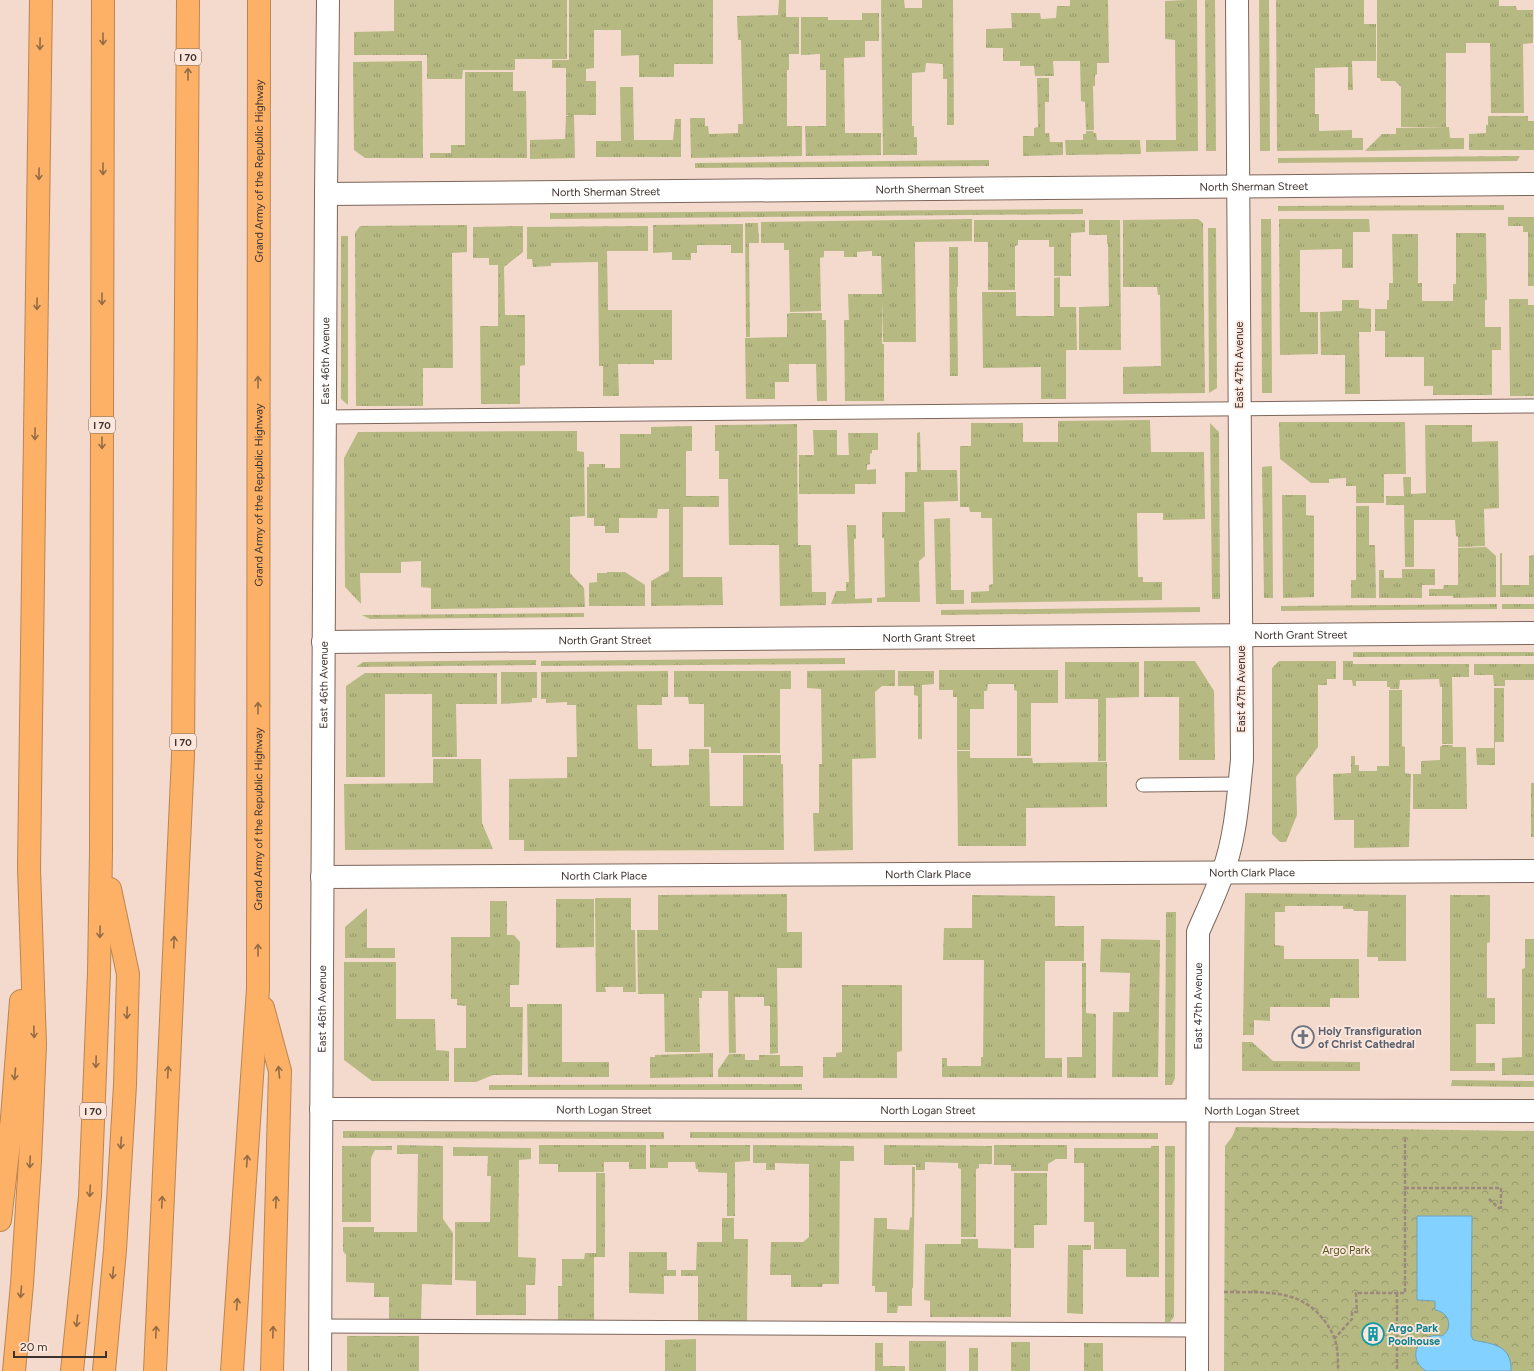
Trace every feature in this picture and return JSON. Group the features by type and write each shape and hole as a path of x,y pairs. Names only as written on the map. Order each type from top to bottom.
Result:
{"highway":[{"name":"I 70","path":"72,1371 90,1196 99,973 102,851 103,0"},
{"name":"I 70","path":"155,1371 183,756 188,0"},
{"name":"Grand Army of the Republic Highway","path":"258,989 259,0"},
{"path":"258,48 264,0"},
{"path":"0,1220 12,1118 22,996 29,868 41,2"},
{"path":"102,851 128,974 125,1085 115,1250 104,1371"},
{"path":"14,1371 28,1192 35,1045 29,868"},
{"path":"232,1371 258,989"},
{"path":"258,989 280,1071 272,1371"}],"street":[{"name":"East 46th Avenue","path":"320,1371 324,417 328,0"},
{"name":"East 47th Avenue","path":"1197,1371 1198,932 1223,872 1235,826 1242,760 1237,0"},
{"name":"North Sherman Street","path":"326,194 1534,184"},
{"name":"North Grant Street","path":"324,642 1534,633"},
{"name":"North Clark Place","path":"322,877 1534,871"},
{"name":"North Logan Street","path":"321,1109 1534,1111"}],"lane":[{"path":"324,417 1534,406"},
{"path":"1143,786 1240,784"},
{"path":"320,1326 1197,1330"}],"path":[{"path":"1334,1339 1352,1319 1352,1312 1357,1312 1356,1293 1405,1293 1406,1110"},
{"path":"1406,1188 1501,1188 1501,1209 1489,1199"},
{"path":"1222,1292 1275,1293 1297,1298 1316,1310 1330,1327 1337,1348 1338,1371"},
{"path":"1397,1293 1397,1371"}],"green space":[{"path":"394,0 567,0 567,59 515,59 515,70 463,70 462,79 427,79 427,55 354,55 354,32 394,31"},
{"path":"569,0 713,0 713,64 674,64 674,77 639,77 639,55 621,56 621,30 594,30 594,68 586,69 586,81 596,81 596,115 574,115 575,158 530,159 530,140 565,139 566,116 570,115 566,115 566,68 552,68 552,60 569,60"},
{"path":"779,0 786,0 786,17 799,17 799,54 789,54 789,70 787,70 787,126 802,126 802,156 691,158 690,118 705,118 705,126 708,126 709,134 738,133 738,124 743,124 741,40 738,40 737,16 778,15"},
{"path":"881,0 904,0 905,8 922,8 922,0 953,0 954,125 947,125 947,79 943,79 943,64 926,63 925,72 912,73 912,126 914,126 914,137 917,137 917,155 883,155"},
{"path":"1070,0 1108,0 1109,63 1097,63 1095,86 1093,86 1094,130 1086,130 1085,102 1081,101 1080,61 1053,61 1054,76 1035,76 1034,66 1020,66 1020,61 1003,61 1003,48 986,48 986,29 1012,28 1011,13 1040,13 1041,19 1056,18 1057,6 1070,6"},
{"path":"1197,0 1198,151 1146,152 1146,140 1176,140 1175,40 1165,39 1165,1"},
{"path":"1205,0 1215,0 1216,151 1206,151"},
{"path":"1259,0 1269,0 1270,151 1260,151"},
{"path":"1276,0 1364,0 1364,24 1376,24 1376,61 1352,61 1353,90 1348,90 1348,67 1315,68 1315,114 1319,114 1319,131 1352,130 1352,138 1363,138 1363,150 1277,151"},
{"path":"1377,0 1499,0 1499,6 1516,6 1517,10 1533,10 1533,43 1523,44 1524,113 1491,113 1490,43 1466,43 1466,53 1446,53 1446,127 1401,127 1401,87 1395,81 1381,81 1380,78 1377,78"},
{"path":"862,13 879,13 879,41 865,41 865,57 844,58 845,133 881,133 881,155 806,156 805,126 826,126 826,70 820,70 820,54 801,55 801,17 828,17 828,20 862,20"},
{"path":"422,61 423,158 365,158 354,150 353,62"},
{"path":"465,72 513,72 513,91 526,91 527,158 430,158 430,153 451,153 451,145 465,145"},
{"path":"1037,78 1049,78 1049,102 1045,102 1045,133 1049,133 1050,142 1063,142 1063,155 1023,156 1023,136 1034,136 1034,128 1038,127"},
{"path":"620,87 633,87 634,140 673,140 675,119 681,119 681,157 596,157 596,141 621,141"},
{"path":"1488,116 1528,116 1528,121 1534,121 1534,150 1469,150 1469,134 1486,133"},
{"path":"1449,127 1450,138 1464,138 1464,149 1365,151 1382,134 1396,134 1396,128"},
{"path":"1086,131 1093,131 1096,133 1097,140 1140,140 1141,154 1066,155 1065,140 1083,140 1083,134 1086,134"},
{"path":"1520,156 1517,161 1278,163 1278,158"},
{"path":"989,160 989,166 695,168 695,163"},
{"path":"1504,205 1504,210 1278,211 1278,206"},
{"path":"1083,209 1083,214 550,219 550,213"},
{"path":"1508,217 1534,217 1534,286 1528,286 1528,232 1523,232 1523,226 1508,226"},
{"path":"972,219 972,241 915,242 916,342 883,342 881,256 872,256 872,251 857,252 857,257 844,257 844,251 824,251 824,257 820,258 821,311 790,312 789,250 784,250 784,243 761,243 761,222"},
{"path":"1198,219 1203,223 1205,393 1123,394 1123,367 1161,366 1160,295 1158,295 1157,287 1123,287 1123,220"},
{"path":"1261,219 1271,219 1272,393 1262,393"},
{"path":"1279,219 1369,219 1370,232 1353,232 1353,268 1342,268 1342,249 1300,250 1300,312 1318,312 1318,354 1280,355"},
{"path":"974,220 1085,220 1085,232 1071,233 1071,276 1054,276 1054,247 1049,247 1049,240 1018,240 1018,245 1015,246 1015,290 988,290 988,242 974,242"},
{"path":"1089,220 1120,220 1121,350 1079,350 1079,307 1109,306 1107,235 1089,235"},
{"path":"745,223 758,223 759,243 749,243 750,337 746,337"},
{"path":"743,224 743,253 731,253 731,245 697,245 697,253 691,253 691,260 672,260 672,252 653,253 653,225"},
{"path":"467,225 467,252 452,253 453,368 423,368 423,406 356,406 355,233 360,226"},
{"path":"523,226 523,252 504,267 505,315 525,315 525,365 520,366 520,404 481,404 480,326 498,326 498,265 489,265 489,258 473,258 473,227"},
{"path":"648,226 648,251 607,251 608,310 672,310 672,360 654,360 654,364 618,364 619,396 603,396 603,366 599,366 598,262 551,263 551,266 533,267 532,259 527,259 527,227"},
{"path":"1208,228 1216,228 1217,388 1209,393"},
{"path":"1456,233 1486,233 1487,300 1485,300 1485,327 1501,327 1501,350 1492,350 1492,395 1433,395 1433,386 1424,386 1424,357 1385,357 1385,331 1375,331 1375,309 1387,309 1387,300 1389,300 1389,283 1393,283 1392,234 1418,234 1418,283 1422,283 1422,301 1453,301 1453,284 1456,284"},
{"path":"341,236 348,236 348,405 341,399"},
{"path":"949,247 958,247 958,376 950,376"},
{"path":"1060,277 1060,307 1076,307 1077,350 1066,350 1066,399 1041,399 1041,367 983,368 982,292 1016,292 1016,316 1054,316 1054,278"},
{"path":"848,294 882,294 884,401 845,401 844,320 849,320"},
{"path":"1509,299 1528,299 1528,305 1534,305 1534,396 1510,396"},
{"path":"1342,300 1359,300 1359,308 1371,309 1371,332 1359,332 1360,394 1345,394 1345,355 1321,355 1320,312 1342,311"},
{"path":"822,313 822,320 826,320 827,401 817,401 816,364 789,364 789,382 775,382 775,399 746,399 745,338 787,337 787,314"},
{"path":"1150,420 1151,452 1204,452 1205,519 1163,520 1163,513 1137,513 1138,577 1143,577 1143,582 1162,582 1162,600 971,603 971,592 989,591 989,585 993,584 992,518 981,518 981,512 970,512 969,507 960,507 960,446 971,446 971,423 1023,423 1023,442 1058,442 1058,421"},
{"path":"1279,422 1405,422 1406,474 1384,474 1384,503 1356,503 1356,486 1346,486 1346,478 1329,479 1329,483 1311,483 1280,459"},
{"path":"1210,423 1219,432 1220,599 1212,599"},
{"path":"797,424 798,545 811,545 812,592 826,592 826,605 780,606 779,545 729,545 728,479 719,479 719,451 715,451 715,425"},
{"path":"1425,425 1472,425 1472,442 1498,441 1499,508 1484,509 1485,546 1458,547 1455,520 1414,520 1414,567 1405,567 1404,505 1386,505 1386,496 1404,496 1403,477 1411,477 1411,494 1426,493"},
{"path":"692,426 692,451 686,451 686,496 719,496 719,507 683,507 683,577 722,577 723,605 651,606 651,581 669,571 669,509 658,509 657,518 619,518 619,533 605,533 605,526 594,526 594,518 587,518 587,467 589,467 589,464 605,464 605,468 620,468 620,434 651,434 651,427"},
{"path":"813,430 837,430 837,455 849,455 848,433 878,433 878,450 872,450 872,453 870,454 870,464 867,465 867,470 876,469 876,484 855,484 855,494 799,494 799,455 814,455"},
{"path":"577,431 577,451 584,452 585,516 570,517 570,573 584,588 585,607 431,609 431,588 421,587 421,561 401,562 401,573 360,573 361,604 345,587 344,458 358,432"},
{"path":"920,432 921,470 957,470 958,501 924,502 925,556 919,561 920,602 877,602 877,598 885,597 882,512 905,512 905,472 917,472 917,433"},
{"path":"1272,466 1273,598 1264,598 1262,467"},
{"path":"1282,495 1306,495 1306,515 1314,516 1314,597 1283,598"},
{"path":"1356,506 1369,506 1369,545 1375,545 1376,598 1351,598 1351,580 1356,580"},
{"path":"950,518 951,590 964,590 964,604 936,604 934,519"},
{"path":"847,525 856,525 856,539 854,539 855,599 872,598 872,603 831,604 836,591 846,591 846,582 849,582"},
{"path":"1486,547 1496,556 1496,597 1453,598 1453,596 1429,596 1429,589 1443,589 1444,585 1458,585 1458,548"},
{"path":"1500,553 1502,553 1502,585 1529,585 1529,556 1534,555 1534,597 1500,597"},
{"path":"1402,569 1435,569 1435,585 1422,585 1422,598 1379,598 1379,570 1384,570 1384,578 1402,578"},
{"path":"625,572 645,585 645,606 589,606 589,583 597,582 597,573"},
{"path":"1497,604 1497,609 1281,611 1281,606"},
{"path":"1502,604 1534,604 1534,609 1502,609"},
{"path":"1200,607 1200,612 941,615 941,610"},
{"path":"584,613 584,617 370,619 362,615"},
{"path":"1353,652 1534,652 1534,656 1353,657"},
{"path":"845,658 845,664 541,666 541,661"},
{"path":"536,660 536,665 356,667 363,662"},
{"path":"1144,661 1195,661 1214,691 1215,760 1179,760 1179,697 1144,697"},
{"path":"1279,661 1336,661 1336,679 1327,679 1327,685 1318,685 1318,747 1296,777 1297,815 1286,842 1280,842 1272,834 1272,668"},
{"path":"1343,661 1353,661 1353,664 1469,664 1469,677 1452,677 1453,744 1442,744 1442,687 1440,687 1439,679 1400,680 1399,689 1390,689 1390,687 1387,687 1387,681 1356,681 1356,686 1353,686 1352,680 1343,680"},
{"path":"1065,662 1139,662 1139,697 1106,698 1106,761 1098,761 1098,699 1065,699"},
{"path":"1474,664 1534,664 1534,680 1505,680 1505,686 1494,686 1493,675 1474,675"},
{"path":"895,670 895,686 882,686 875,692 876,758 852,759 853,850 814,851 813,813 819,813 819,764 822,764 821,689 807,688 807,671"},
{"path":"939,670 1058,670 1058,703 1031,703 1031,756 1017,756 1017,691 1014,690 1014,684 988,684 987,691 984,691 984,709 970,709 970,750 957,750 957,697 953,697 953,690 939,690"},
{"path":"668,671 668,697 662,697 662,705 637,705 638,749 652,749 652,766 689,765 689,749 709,749 710,806 743,806 743,755 781,755 781,764 783,764 784,850 524,851 524,840 509,840 509,779 567,778 567,757 577,757 576,705 567,705 567,702 546,703 546,699 541,699 541,672"},
{"path":"674,671 791,671 791,689 780,689 780,753 711,753 711,747 704,747 704,704 689,704 688,697 674,697"},
{"path":"898,671 934,671 934,684 922,685 922,739 918,739 918,696 914,695 914,686 898,686"},
{"path":"501,672 537,672 537,698 532,698 532,702 501,704"},
{"path":"365,673 497,673 497,704 456,704 457,757 432,757 432,694 385,694 385,777 346,777 346,686"},
{"path":"1494,688 1504,688 1504,742 1495,742 1495,765 1477,765 1476,748 1494,748"},
{"path":"1389,690 1402,690 1402,746 1405,747 1405,773 1411,774 1409,847 1354,848 1354,820 1334,820 1333,774 1351,773 1351,756 1355,756 1355,765 1359,765 1359,771 1377,771 1377,766 1389,766"},
{"path":"1443,745 1466,747 1467,809 1413,809 1413,774 1421,774 1421,761 1440,760 1440,747"},
{"path":"957,751 970,751 970,758 1032,758 1033,763 1107,762 1107,807 1026,808 1026,846 958,846"},
{"path":"433,759 481,759 482,823 493,849 345,850 344,784 433,783"},
{"path":"1531,783 1534,783 1534,837 1531,837"},
{"path":"1245,893 1406,895 1406,961 1378,961 1378,957 1367,957 1368,911 1343,909 1343,906 1285,906 1285,912 1275,912 1275,945 1284,946 1284,959 1359,959 1359,998 1330,998 1330,1007 1270,1007 1270,1021 1254,1020 1254,1035 1243,1035"},
{"path":"787,894 787,932 802,932 802,968 777,968 778,1053 770,1054 770,1006 764,1006 764,997 735,997 736,1053 729,1053 728,991 702,991 702,998 699,998 700,1052 665,1052 664,994 638,994 637,930 658,930 658,895"},
{"path":"972,895 1055,896 1055,926 1084,926 1084,961 1045,961 1045,1058 1062,1058 1062,1077 942,1077 942,1058 947,1058 947,1066 981,1066 981,1057 983,1057 984,960 943,960 944,928 972,928"},
{"path":"1450,895 1490,895 1490,942 1487,943 1487,998 1495,998 1495,1024 1476,1024 1476,1063 1495,1063 1495,1071 1450,1071"},
{"path":"595,898 631,898 631,930 635,930 636,992 623,992 623,987 605,987 606,992 596,992"},
{"path":"556,899 594,899 594,947 556,948"},
{"path":"490,901 507,901 507,935 514,935 520,942 519,985 510,985 510,1007 523,1007 522,1075 493,1075 476,1082 454,1082 454,1048 466,1048 466,1006 457,1005 457,999 451,999 451,937 490,937"},
{"path":"367,908 367,948 395,948 395,958 345,958 345,927"},
{"path":"1166,912 1176,912 1175,1078 1172,1085 1165,1085"},
{"path":"1101,939 1160,940 1158,1077 1112,1077 1113,1012 1129,1012 1130,973 1100,972"},
{"path":"1525,939 1534,939 1534,1075 1502,1075 1502,1058 1522,1057 1522,969 1525,968"},
{"path":"344,962 396,962 396,1019 435,1019 436,1050 449,1051 449,1081 372,1081 344,1060"},
{"path":"1082,963 1086,963 1086,1013 1096,1014 1096,1078 1067,1078 1067,1057 1082,1057"},
{"path":"842,985 902,985 902,1051 897,1052 897,1078 823,1078 823,1057 836,1057 836,1053 842,1052"},
{"path":"527,1004 562,1004 562,1062 609,1062 609,1077 528,1077"},
{"path":"1242,1042 1252,1042 1273,1061 1360,1062 1360,1071 1242,1071"},
{"path":"713,1053 713,1077 650,1078 650,1057 655,1057 655,1055"},
{"path":"729,1054 745,1054 745,1060 759,1060 759,1055 780,1055 780,1066 803,1066 803,1077 718,1077 718,1070"},
{"path":"1452,1080 1534,1081 1534,1087 1451,1086"},
{"path":"802,1084 802,1090 489,1090 489,1085"},
{"name":"Argo Park","path":"1236,1127 1534,1131 1534,1371 1224,1371 1225,1146 1232,1137"},
{"path":"343,1131 664,1132 664,1139 343,1138"},
{"path":"690,1132 1158,1133 1158,1139 690,1138"},
{"path":"397,1145 443,1146 443,1219 453,1233 452,1285 422,1284 421,1319 389,1319 389,1297 374,1297 374,1283 346,1282 346,1255 343,1251 343,1227 374,1227 374,1232 417,1232 418,1154 397,1154"},
{"path":"539,1145 646,1145 646,1169 629,1169 629,1162 604,1162 604,1172 558,1172 558,1164 539,1164"},
{"path":"650,1145 750,1145 750,1161 735,1162 735,1216 727,1216 727,1173 698,1172 695,1162 668,1162 668,1168 650,1168"},
{"path":"753,1145 854,1146 854,1161 840,1161 839,1284 823,1284 822,1287 791,1287 791,1275 770,1275 771,1242 803,1242 809,1237 809,1164 775,1163 775,1170 766,1170 766,1163 753,1163"},
{"path":"884,1145 992,1146 992,1164 979,1164 979,1168 976,1169 976,1237 961,1237 961,1169 958,1168 958,1163 925,1162 925,1170 916,1170 916,1165 884,1165"},
{"path":"994,1145 1067,1145 1067,1159 1056,1159 1048,1164 1048,1171 1011,1171 1011,1165 994,1165"},
{"path":"342,1146 392,1146 392,1150 375,1150 371,1158 371,1222 342,1222"},
{"path":"1151,1146 1159,1146 1159,1277 1126,1277 1126,1249 1094,1249 1094,1222 1084,1222 1084,1163 1074,1163 1074,1148 1151,1148"},
{"path":"1165,1146 1175,1146 1174,1317 1170,1322 1165,1322"},
{"path":"453,1147 531,1148 531,1159 519,1160 518,1257 536,1258 535,1285 526,1285 526,1315 476,1315 476,1281 455,1280 455,1222 490,1222 491,1176 487,1176 488,1156 453,1156"},
{"path":"912,1167 915,1167 912,1306 898,1306 897,1313 887,1313 887,1292 875,1292 875,1286 872,1286 874,1218 887,1218 887,1229 909,1230 910,1218 912,1217"},
{"path":"596,1173 605,1173 605,1257 594,1257 594,1322 558,1322 558,1286 562,1286 562,1259 584,1259 585,1253 596,1253"},
{"path":"1014,1173 1047,1173 1047,1225 1034,1225 1034,1248 1014,1248"},
{"path":"722,1218 734,1218 734,1239 748,1239 747,1321 698,1321 698,1276 681,1276 681,1270 696,1270 697,1242 722,1242"},
{"path":"961,1239 978,1239 978,1248 1011,1249 1011,1317 930,1317 930,1301 924,1300 925,1244 961,1244"},
{"path":"1068,1245 1091,1245 1091,1250 1083,1250 1083,1314 1067,1313"},
{"path":"629,1252 667,1252 667,1270 676,1270 676,1276 664,1276 664,1294 629,1293"},
{"path":"347,1336 419,1336 419,1371 347,1371"},
{"path":"696,1339 696,1371 665,1371 665,1340"},
{"path":"909,1341 946,1341 946,1371 909,1371"},
{"path":"1011,1342 1030,1342 1030,1371 1011,1371"},
{"path":"875,1343 883,1343 883,1366 905,1366 905,1371 875,1371"},
{"path":"1084,1343 1103,1343 1103,1371 1084,1371"},
{"path":"969,1348 978,1348 978,1371 969,1371"}],"water":[{"path":"1417,1216 1472,1216 1471,1335 1473,1340 1500,1347 1505,1351 1510,1362 1511,1371 1426,1371 1420,1366 1416,1359 1416,1353 1421,1341 1434,1336 1442,1336 1446,1333 1449,1325 1447,1317 1440,1311 1435,1310 1435,1301 1417,1300"}],"place":[{"name":"Holy Transfiguration of Christ Cathedral","path":"1303,1037"},
{"name":"Argo Park Poolhouse","path":"1373,1334"}]}
